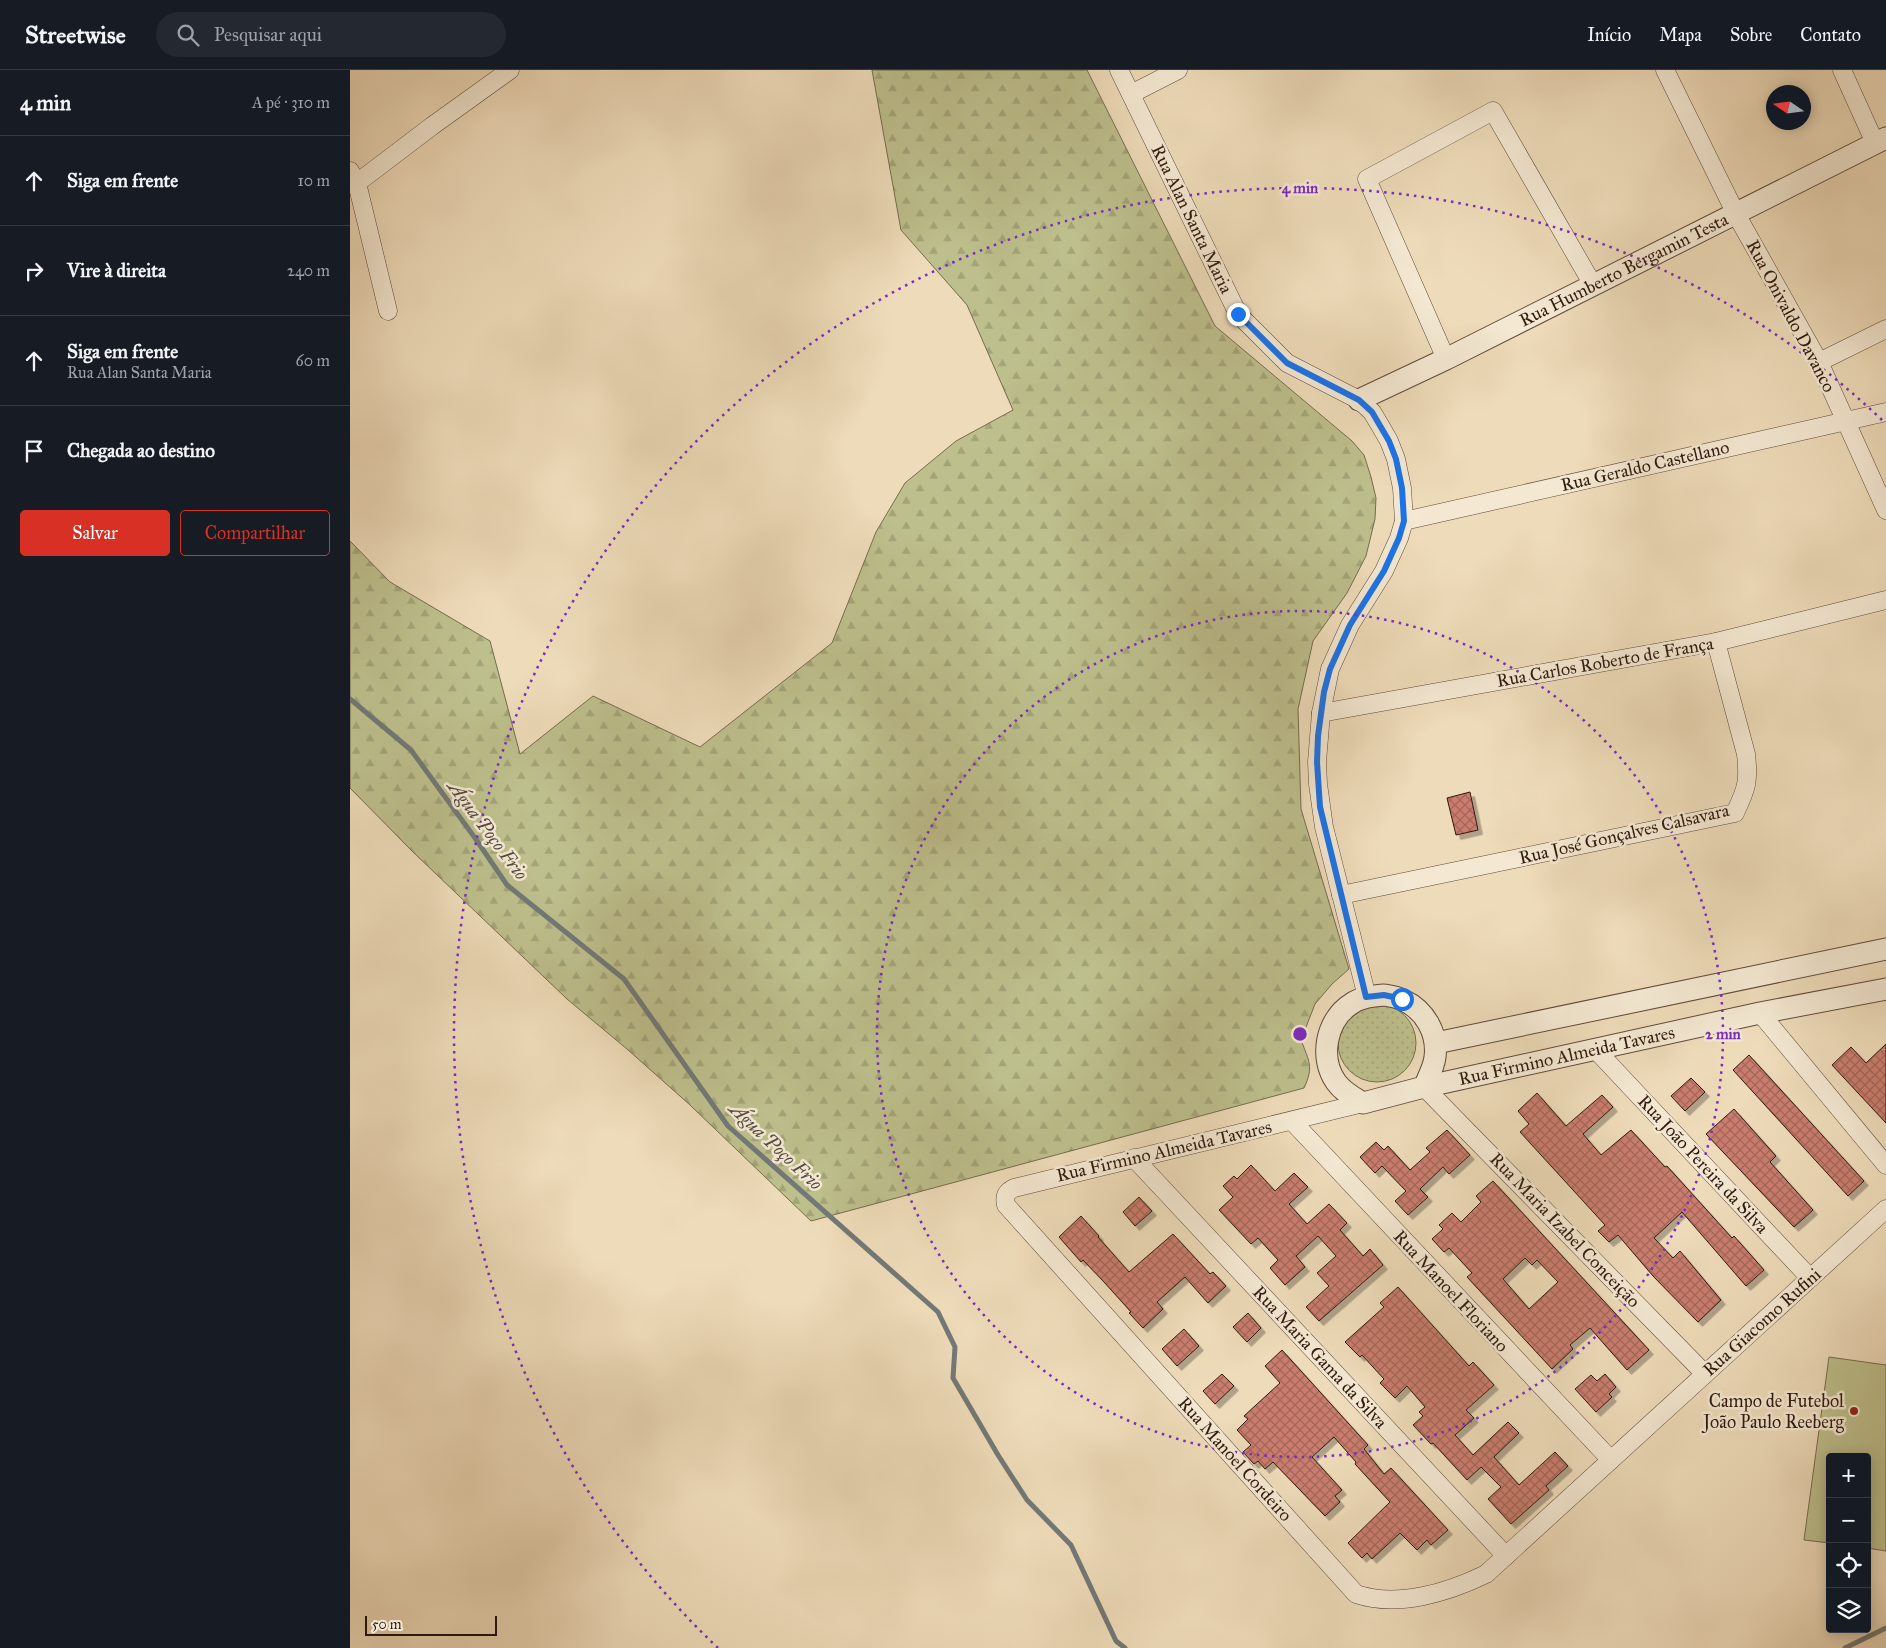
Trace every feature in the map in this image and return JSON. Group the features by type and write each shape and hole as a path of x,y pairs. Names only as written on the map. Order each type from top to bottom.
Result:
{"street":[{"path":"388,312 354,177 432,126 510,70"},
{"name":"Rua Alan Santa Maria","path":"1119,70 1238,314 1287,363 1359,400"},
{"path":"1131,94 1178,70"},
{"name":"Rua Onivaldo Davanco","path":"1665,70 1736,214 1820,362 1886,510"},
{"path":"1842,70 1881,141"},
{"path":"1446,359 1367,179 1493,111 1593,285"},
{"name":"Rua Humberto Bergamin Testa","path":"1359,400 1446,359 1881,141"},
{"path":"1820,362 1886,329"},
{"path":"1359,400 1372,412 1389,441 1396,459 1402,488 1404,521 1399,538 1384,571 1350,625 1330,669 1321,713 1317,762 1324,827 1366,997"},
{"name":"Rua Geraldo Castellano","path":"1404,521 1846,419 1886,412"},
{"name":"Rua Carlos Roberto de França","path":"1321,713 1716,642 1886,600"},
{"name":"Rua José Gonçalves Calsavara","path":"1341,894 1735,813 1746,792 1748,772 1746,754 1716,642"},
{"path":"1364,1102 1348,1094 1336,1082 1328,1066 1326,1049 1329,1031 1338,1016 1350,1004 1366,997 1384,995 1402,999 1418,1010 1430,1025 1436,1044 1886,949"},
{"name":"Rua Firmino Almeida Tavares","path":"1006,1205 1006,1194 1014,1188 1134,1158 1292,1121 1424,1087 1760,1013 1886,989"},
{"path":"1760,1013 1886,1165"},
{"name":"Rua Firmino Almeida Tavares","path":"1424,1087 1435,1059 1436,1044"},
{"name":"Rua João Pereira da Silva","path":"1596,1050 1810,1278"},
{"name":"Rua Maria Izabel Conceição","path":"1424,1087 1705,1374"},
{"name":"Rua Manoel Floriano","path":"1292,1121 1611,1460"},
{"name":"Rua Maria Gama da Silva","path":"1134,1158 1506,1556"},
{"name":"Rua Manoel Cordeiro","path":"1006,1205 1356,1594 1371,1599 1387,1599 1425,1595 1452,1589 1486,1574 1506,1556"},
{"name":"Rua Giacomo Rufini","path":"1506,1556 1886,1208"}],"green space":[{"path":"872,70 1087,70 1215,326 1352,441 1364,455 1376,498 1375,519 1366,556 1347,593 1313,641 1298,709 1301,809 1349,969 1332,984 1315,1004 1301,1040 1310,1069 1304,1088 811,1221 690,1105 567,999 413,852 350,788 350,541 390,582 490,641 520,754 593,696 700,747 832,643 876,532 905,483 956,441 1013,410 967,305 901,230"},
{"path":"1377,1004 1392,1007 1404,1016 1413,1028 1416,1043 1413,1058 1404,1070 1392,1079 1377,1082 1362,1079 1350,1070 1341,1058 1338,1043 1341,1028 1350,1016 1362,1007"},
{"name":"Campo de Futebol João Paulo Reeberg","path":"1829,1357 1886,1365 1886,1551 1871,1549 1871,1453 1826,1453 1826,1543 1804,1540"}],"building":[{"path":"1470,792 1478,830 1456,835 1447,798"},
{"path":"1886,1044 1886,1123 1832,1065 1851,1047 1866,1063"},
{"path":"1749,1055 1864,1181 1848,1196 1733,1070"},
{"path":"1691,1078 1705,1092 1685,1111 1671,1096"},
{"path":"1537,1093 1566,1126 1602,1095 1613,1107 1583,1134 1601,1155 1631,1130 1665,1167 1667,1166 1732,1238 1734,1236 1764,1270 1746,1286 1682,1212 1654,1238 1673,1258 1680,1251 1721,1300 1698,1322 1653,1276 1618,1235 1609,1242 1598,1231 1605,1225 1520,1132 1529,1124 1518,1111"},
{"path":"1734,1109 1776,1156 1770,1162 1813,1210 1794,1227 1706,1134"},
{"path":"1447,1130 1470,1155 1449,1174 1443,1167 1420,1189 1428,1197 1408,1215 1395,1201 1406,1191 1382,1166 1375,1173 1360,1157 1376,1142 1384,1150 1388,1146 1410,1170 1430,1152 1426,1148"},
{"path":"1251,1165 1275,1191 1294,1173 1308,1187 1289,1204 1307,1224 1329,1204 1347,1223 1340,1230 1363,1256 1370,1249 1383,1265 1319,1321 1306,1307 1329,1286 1317,1273 1336,1256 1318,1236 1296,1256 1305,1267 1285,1285 1270,1268 1278,1260 1258,1238 1251,1244 1219,1210 1233,1197 1223,1186 1234,1176 1237,1179"},
{"path":"1493,1181 1649,1350 1627,1370 1590,1328 1570,1345 1573,1349 1552,1369 1467,1277 1472,1273 1449,1248 1444,1252 1432,1239 1443,1229 1439,1225 1452,1213 1461,1222 1481,1202 1476,1196","holes":["1525,1258 1532,1265 1537,1260 1558,1282 1529,1309 1503,1279"]},
{"path":"1139,1197 1152,1211 1135,1226 1123,1212"},
{"path":"1081,1216 1129,1272 1173,1234 1210,1274 1213,1272 1226,1286 1208,1303 1185,1277 1157,1302 1163,1309 1143,1328 1104,1282 1083,1260 1081,1262 1059,1237"},
{"path":"1398,1287 1469,1366 1473,1362 1494,1385 1466,1410 1474,1418 1455,1435 1473,1455 1508,1422 1519,1433 1494,1457 1519,1485 1555,1452 1568,1466 1546,1486 1549,1490 1511,1524 1488,1499 1501,1487 1481,1467 1467,1480 1433,1443 1431,1444 1413,1425 1423,1416 1419,1412 1425,1407 1407,1386 1395,1398 1380,1383 1384,1379 1362,1355 1360,1357 1345,1342 1384,1307 1380,1303"},
{"path":"1248,1313 1261,1328 1247,1342 1233,1327"},
{"path":"1184,1329 1199,1346 1177,1366 1162,1349"},
{"path":"1282,1350 1368,1445 1364,1449 1384,1474 1391,1468 1448,1530 1431,1545 1427,1540 1417,1550 1400,1533 1372,1559 1367,1553 1362,1558 1348,1543 1390,1502 1355,1464 1356,1462 1334,1437 1312,1457 1342,1490 1335,1496 1340,1502 1325,1516 1273,1462 1265,1469 1258,1461 1254,1464 1243,1452 1251,1445 1237,1430 1248,1419 1244,1416 1280,1383 1265,1366"},
{"path":"1222,1374 1234,1386 1215,1404 1203,1391"},
{"path":"1605,1374 1616,1387 1609,1394 1612,1397 1596,1412 1575,1389 1591,1375 1597,1381"}],"waterway":[{"name":"Água Poço Frio","path":"350,699 411,750 507,885 624,979 728,1126 938,1312 955,1347 953,1378 1027,1500 1071,1545 1116,1641 1125,1648"},
{"path":"1845,1648 1886,1628"}],"place":[{"name":"Campo de Futebol João Paulo Reeberg","path":"1854,1411"}],"route":[{"path":"1238,314 1287,363 1359,400 1372,412 1389,441 1396,459 1402,488 1404,521 1399,538 1384,571 1350,625 1330,669 1321,713 1317,762 1320,807 1324,827 1366,997 1384,995 1402,999"}]}
